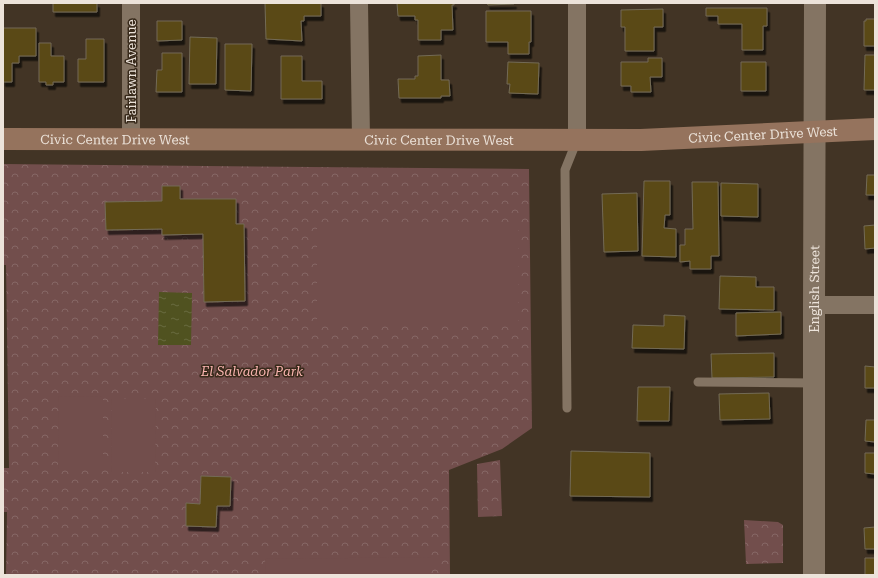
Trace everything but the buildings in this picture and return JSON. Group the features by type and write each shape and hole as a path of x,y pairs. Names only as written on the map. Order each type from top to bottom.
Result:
{"main road":[{"name":"Civic Center Drive West","path":"3,139 641,140 875,129"}],"street":[{"name":"Fairlawn Avenue","path":"131,3 131,139"},
{"path":"359,3 361,139"},
{"path":"577,3 577,140"},
{"name":"English Street","path":"814,575 815,3"},
{"path":"814,305 875,305"}],"lane":[{"path":"567,408 565,170 577,140"},
{"path":"698,382 814,383"}],"green space":[{"name":"El Salvador Park","path":"3,164 529,169 532,428 502,449 449,470 450,575 6,575 7,512 3,512 3,468 9,468 6,265 3,265"},
{"path":"317,222 518,222 518,325 317,325"},
{"path":"59,396 103,397 103,469 58,469"},
{"path":"112,399 156,399 155,472 111,472"},
{"path":"500,460 502,516 478,517 477,464"},
{"path":"744,520 778,522 783,525 783,563 746,564"},
{"path":"431,557 431,575 266,575 265,559"}],"water":[{"path":"159,292 192,293 191,345 158,345"}]}
